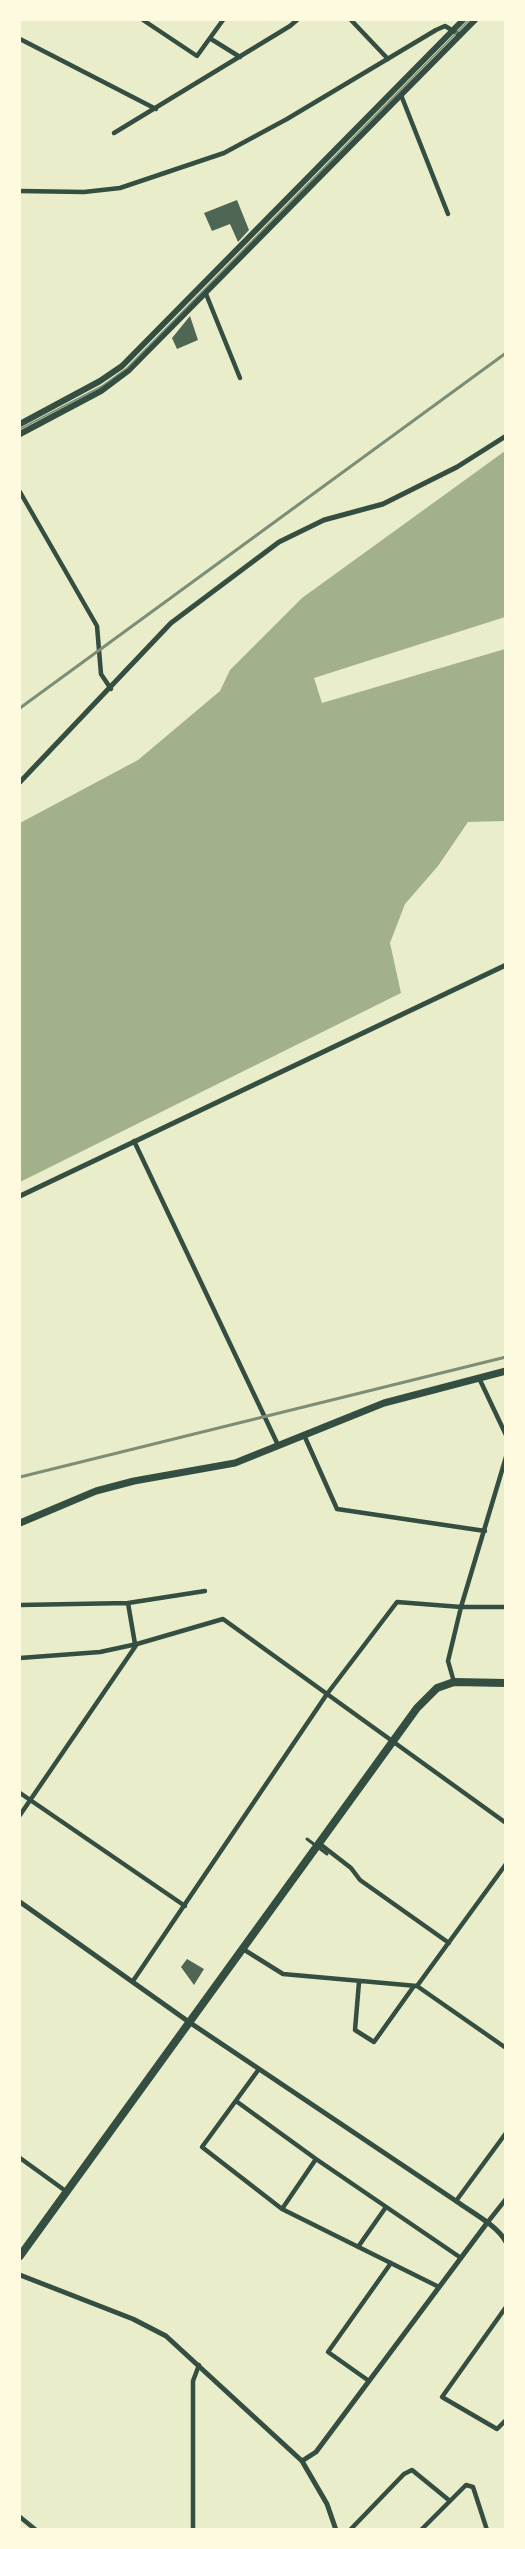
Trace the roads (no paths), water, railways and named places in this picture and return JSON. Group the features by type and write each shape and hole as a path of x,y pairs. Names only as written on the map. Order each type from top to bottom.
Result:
{"highway":[{"path":"20,2256 417,1708 437,1688 454,1682 506,1683"}],"main road":[{"path":"20,424 106,378 122,366 463,20"},
{"path":"20,434 115,383 206,294 475,20"},
{"path":"20,1523 96,1491 134,1480 235,1463 388,1401 506,1371"}],"street":[{"path":"143,20 197,56 223,20"},
{"path":"114,134 297,20"},
{"path":"351,20 388,58"},
{"path":"20,191 84,192 120,188 224,153 287,119 436,30 445,26 460,35"},
{"path":"20,39 156,109"},
{"path":"211,39 240,57"},
{"path":"402,95 448,214"},
{"path":"206,294 240,378"},
{"path":"20,782 111,689 171,623 279,542 324,520 383,504 457,467 506,436"},
{"path":"20,492 97,626 100,674 111,689"},
{"path":"20,1196 464,982 506,965"},
{"path":"134,1141 278,1445"},
{"path":"478,1378 506,1434"},
{"path":"304,1435 336,1509 484,1531"},
{"path":"454,1682 448,1661 461,1607 506,1457"},
{"path":"20,1605 128,1603 206,1591"},
{"path":"133,1981 327,1694 397,1602 461,1607 506,1607"},
{"path":"20,1815 136,1644 128,1603"},
{"path":"20,1658 100,1652 223,1619 506,1823"},
{"path":"20,1793 185,1906"},
{"path":"307,1839 327,1854"},
{"path":"320,1844 351,1868 360,1880 449,1943"},
{"path":"359,1982 355,2030 374,2042 506,1864"},
{"path":"20,1902 189,2022 456,2201 503,2236 506,2242"},
{"path":"243,1949 283,1974 416,1986 506,2048"},
{"path":"260,2069 202,2148 282,2209 439,2287"},
{"path":"236,2101 461,2258"},
{"path":"456,2201 506,2133"},
{"path":"20,2158 67,2192"},
{"path":"282,2209 316,2159"},
{"path":"302,2461 316,2452 506,2199"},
{"path":"358,2247 386,2206"},
{"path":"369,2381 328,2352 391,2263"},
{"path":"20,2275 68,2296 133,2319 166,2336 302,2461 327,2504 336,2529"},
{"path":"506,2307 442,2397 497,2429 506,2420"},
{"path":"193,2529 193,2381 199,2366"},
{"path":"350,2529 404,2474 412,2470 450,2501"},
{"path":"421,2529 466,2485 473,2487 487,2529"},
{"path":"20,2517 36,2529"}],"tram line":[{"path":"20,429 102,386 127,368 469,20"}],"railway":[{"path":"20,708 506,353"},
{"path":"20,1477 506,1357"}]}
